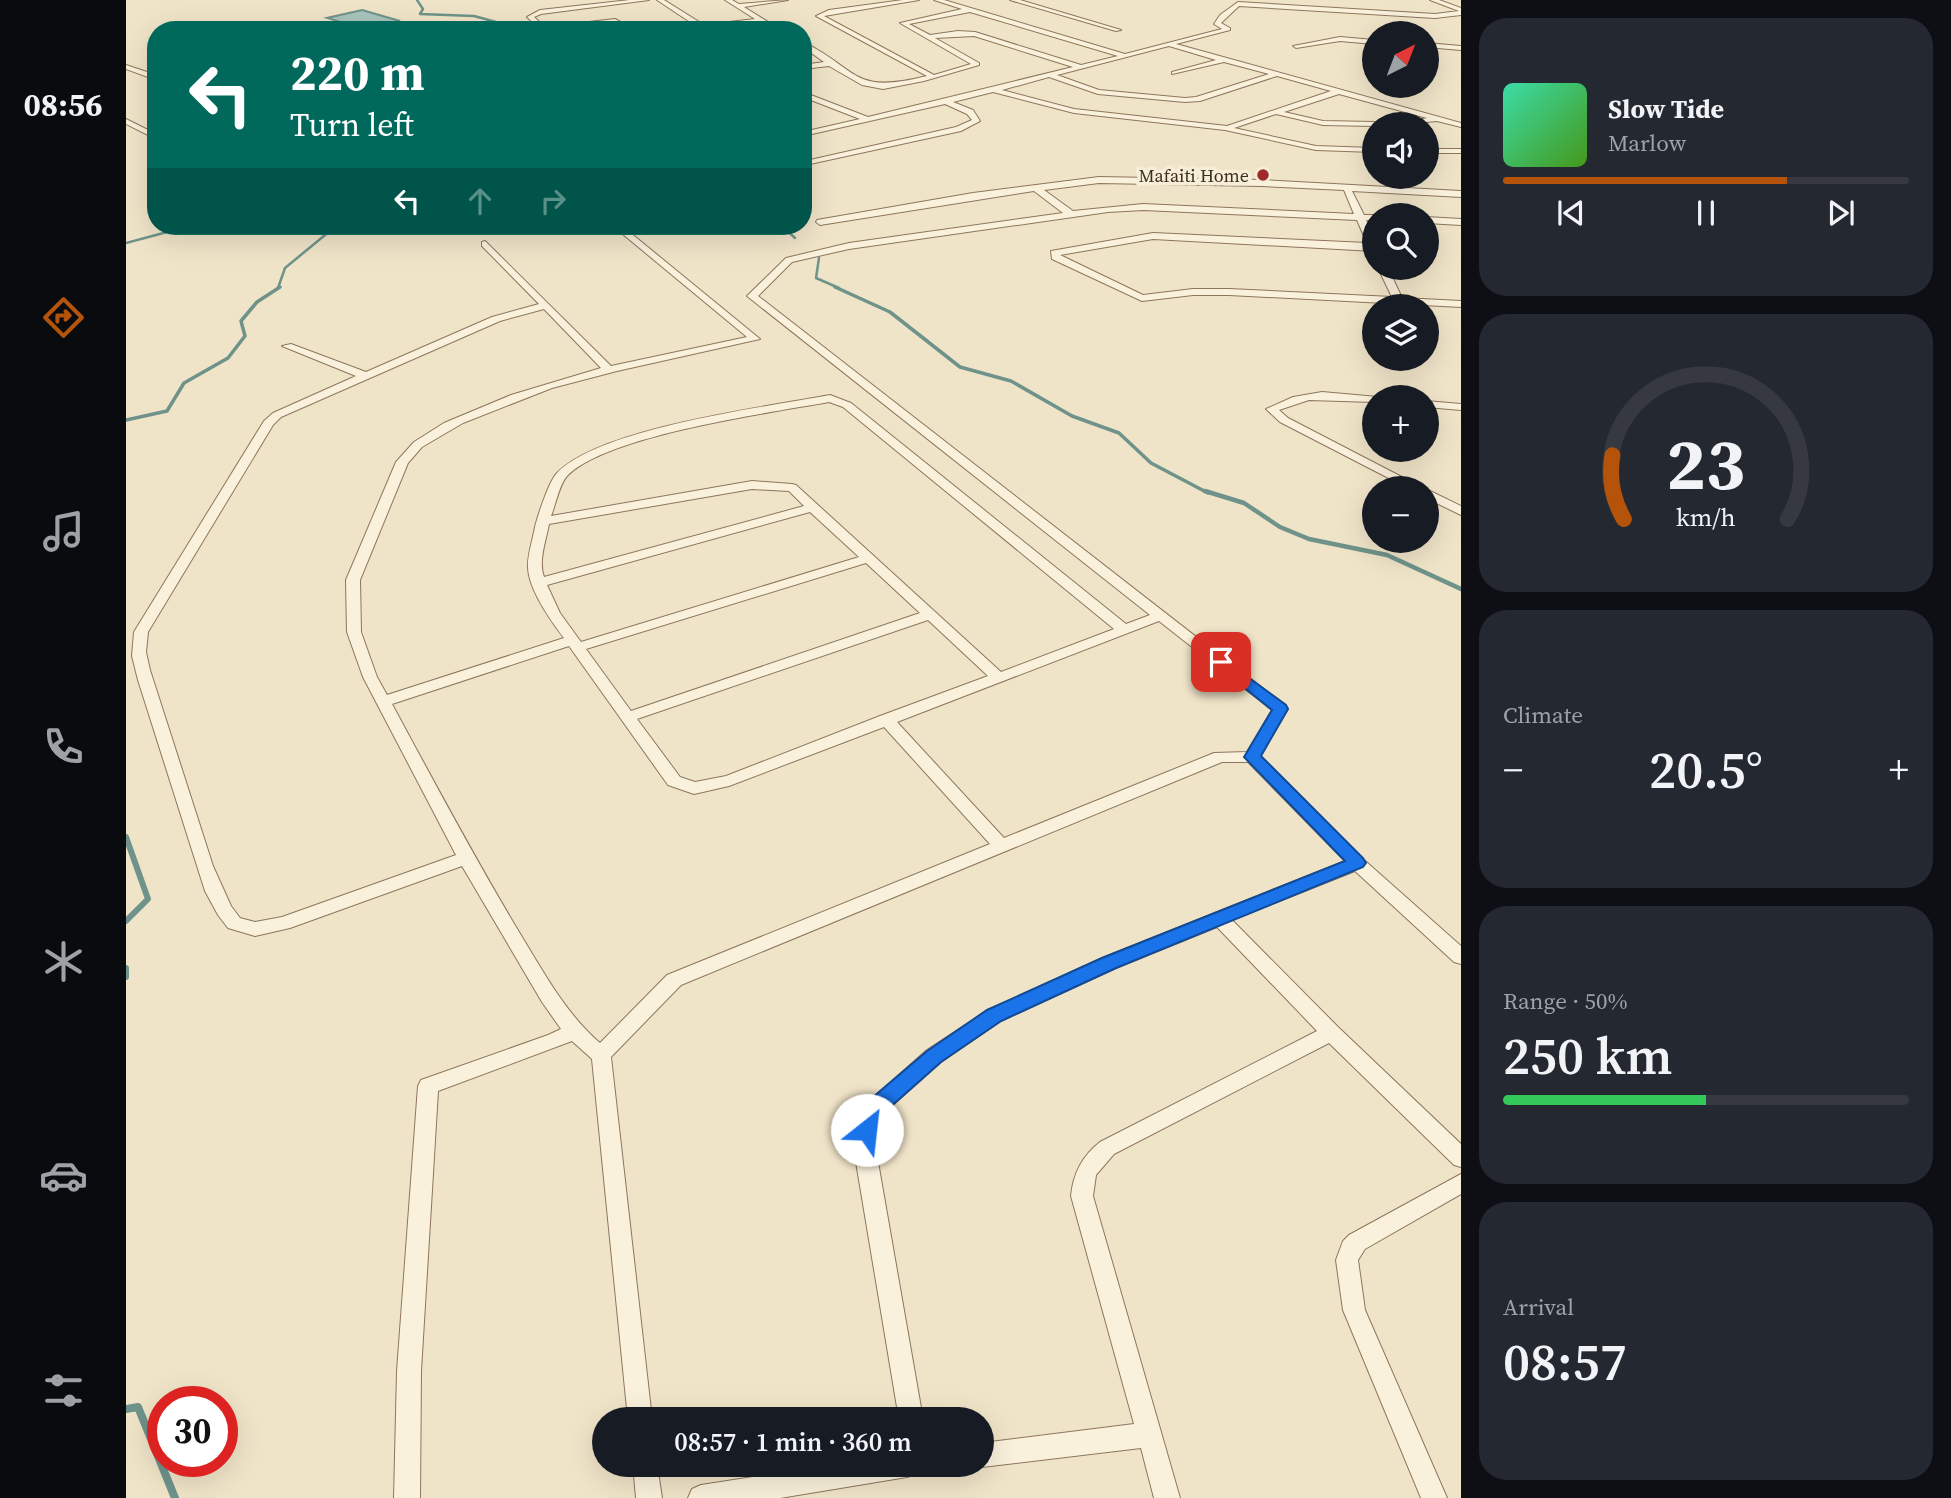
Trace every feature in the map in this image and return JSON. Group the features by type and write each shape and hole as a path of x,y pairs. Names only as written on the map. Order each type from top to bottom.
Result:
{"street":[{"path":"535,21 530,17 540,12 646,0"},
{"path":"660,0 694,21"},
{"path":"728,0 760,20"},
{"path":"737,5 785,0"},
{"path":"916,0 829,12 819,16 931,76"},
{"path":"937,0 1125,55"},
{"path":"1013,0 1118,30 1105,33"},
{"path":"1433,0 1461,12"},
{"path":"549,2 559,10"},
{"path":"812,132 946,102 1228,29 1217,24 1227,11 1238,4 1435,16 1461,12"},
{"path":"812,50 853,77 877,86 931,76 977,64 903,23 969,10"},
{"path":"753,21 760,20"},
{"path":"930,37 958,33 975,34 1080,67"},
{"path":"1074,41 1095,36"},
{"path":"1296,46 1340,39 1362,40"},
{"path":"1169,44 1412,112"},
{"path":"1439,47 1461,48"},
{"path":"1174,73 1225,59"},
{"path":"812,66 833,63"},
{"path":"126,67 147,75"},
{"path":"1049,75 1098,92 1185,100 1197,99 1278,74"},
{"path":"992,90 1074,111 1227,128 1316,148 1362,150"},
{"path":"1227,128 1339,91"},
{"path":"812,98 869,120"},
{"path":"812,104 823,102"},
{"path":"813,162 958,129 976,121 971,112 946,102"},
{"path":"1274,111 1323,123 1362,124"},
{"path":"1439,120 1461,125"},
{"path":"126,121 147,132"},
{"path":"1439,151 1461,151"},
{"path":"829,229 820,222 1036,188 1119,179 1461,194"},
{"path":"1036,188 1072,215"},
{"path":"1348,188 1362,209"},
{"path":"1252,757 1280,709 752,296 789,260 849,246 1072,215 1143,207 1362,218"},
{"path":"1439,221 1457,222 1461,234"},
{"path":"628,235 755,339 608,369 522,393 457,421 411,449 402,463 353,580 354,632 370,677 466,858 549,997 573,1031 601,1055 639,1407"},
{"path":"838,236 849,246"},
{"path":"1362,246 1153,236 1054,253 1057,259 1130,294 1147,299 1193,292 1362,298"},
{"path":"485,244 608,369"},
{"path":"1439,303 1461,304"},
{"path":"466,858 284,923 255,929 234,923 219,902 209,877 166,738 150,702 139,655 141,632 268,423 287,409 496,319 544,306"},
{"path":"287,346 363,376"},
{"path":"1362,398 1323,394 1290,399 1272,409 1284,420 1362,460"},
{"path":"1123,629 847,405 830,398 662,431 603,450 578,462 560,476 543,521 534,567 553,613 674,781 694,788 729,780 1162,615"},
{"path":"1439,405 1461,407"},
{"path":"1366,462 1394,476"},
{"path":"543,521 752,485 792,488 999,678"},
{"path":"1439,500 1461,511"},
{"path":"540,583 813,508"},
{"path":"384,701 869,558"},
{"path":"628,717 929,615"},
{"path":"885,719 1001,846"},
{"path":"601,1055 674,980 1220,757 1252,757 1357,863 1461,957"},
{"path":"909,1407 867,1162 867,1130 871,1116 880,1104 934,1056 994,1016 1109,963 1357,863"},
{"path":"1219,918 1331,1033 1461,1158"},
{"path":"407,1498 409,1371 428,1086 555,1041 573,1031"},
{"path":"1167,1498 1082,1196 1082,1186 1089,1166 1107,1148 1331,1033"},
{"path":"1434,1498 1354,1310 1347,1260 1351,1248 1357,1242 1461,1183"},
{"path":"994,1454 1149,1435"},
{"path":"646,1477 649,1498"},
{"path":"701,1498 832,1477"}],"water":[{"path":"362,10 400,21 337,21 327,18"}],"waterway":[{"path":"417,0 423,9 420,14 474,16 493,21"},
{"path":"126,243 156,235"},
{"path":"278,288 285,268 325,235"},
{"path":"792,235 795,238"},
{"path":"819,258 816,278 839,288"},
{"path":"126,420 167,411 184,383 228,358 245,336 241,321 257,302 280,287"},
{"path":"835,287 890,312 960,367 1011,381 1072,416 1119,433 1151,463 1208,493"},
{"path":"1205,491 1244,503 1280,527 1309,539 1387,555 1461,589"},
{"path":"126,837 148,899 126,921"},
{"path":"126,968 126,977"},
{"path":"126,1409 138,1407 175,1498"}],"place":[{"name":"Mafaiti Home","path":"1263,175"}],"route":[{"path":"867,1130 871,1116 880,1104 934,1056 994,1016 1109,963 1357,863 1252,757 1280,709 1221,662"}]}
